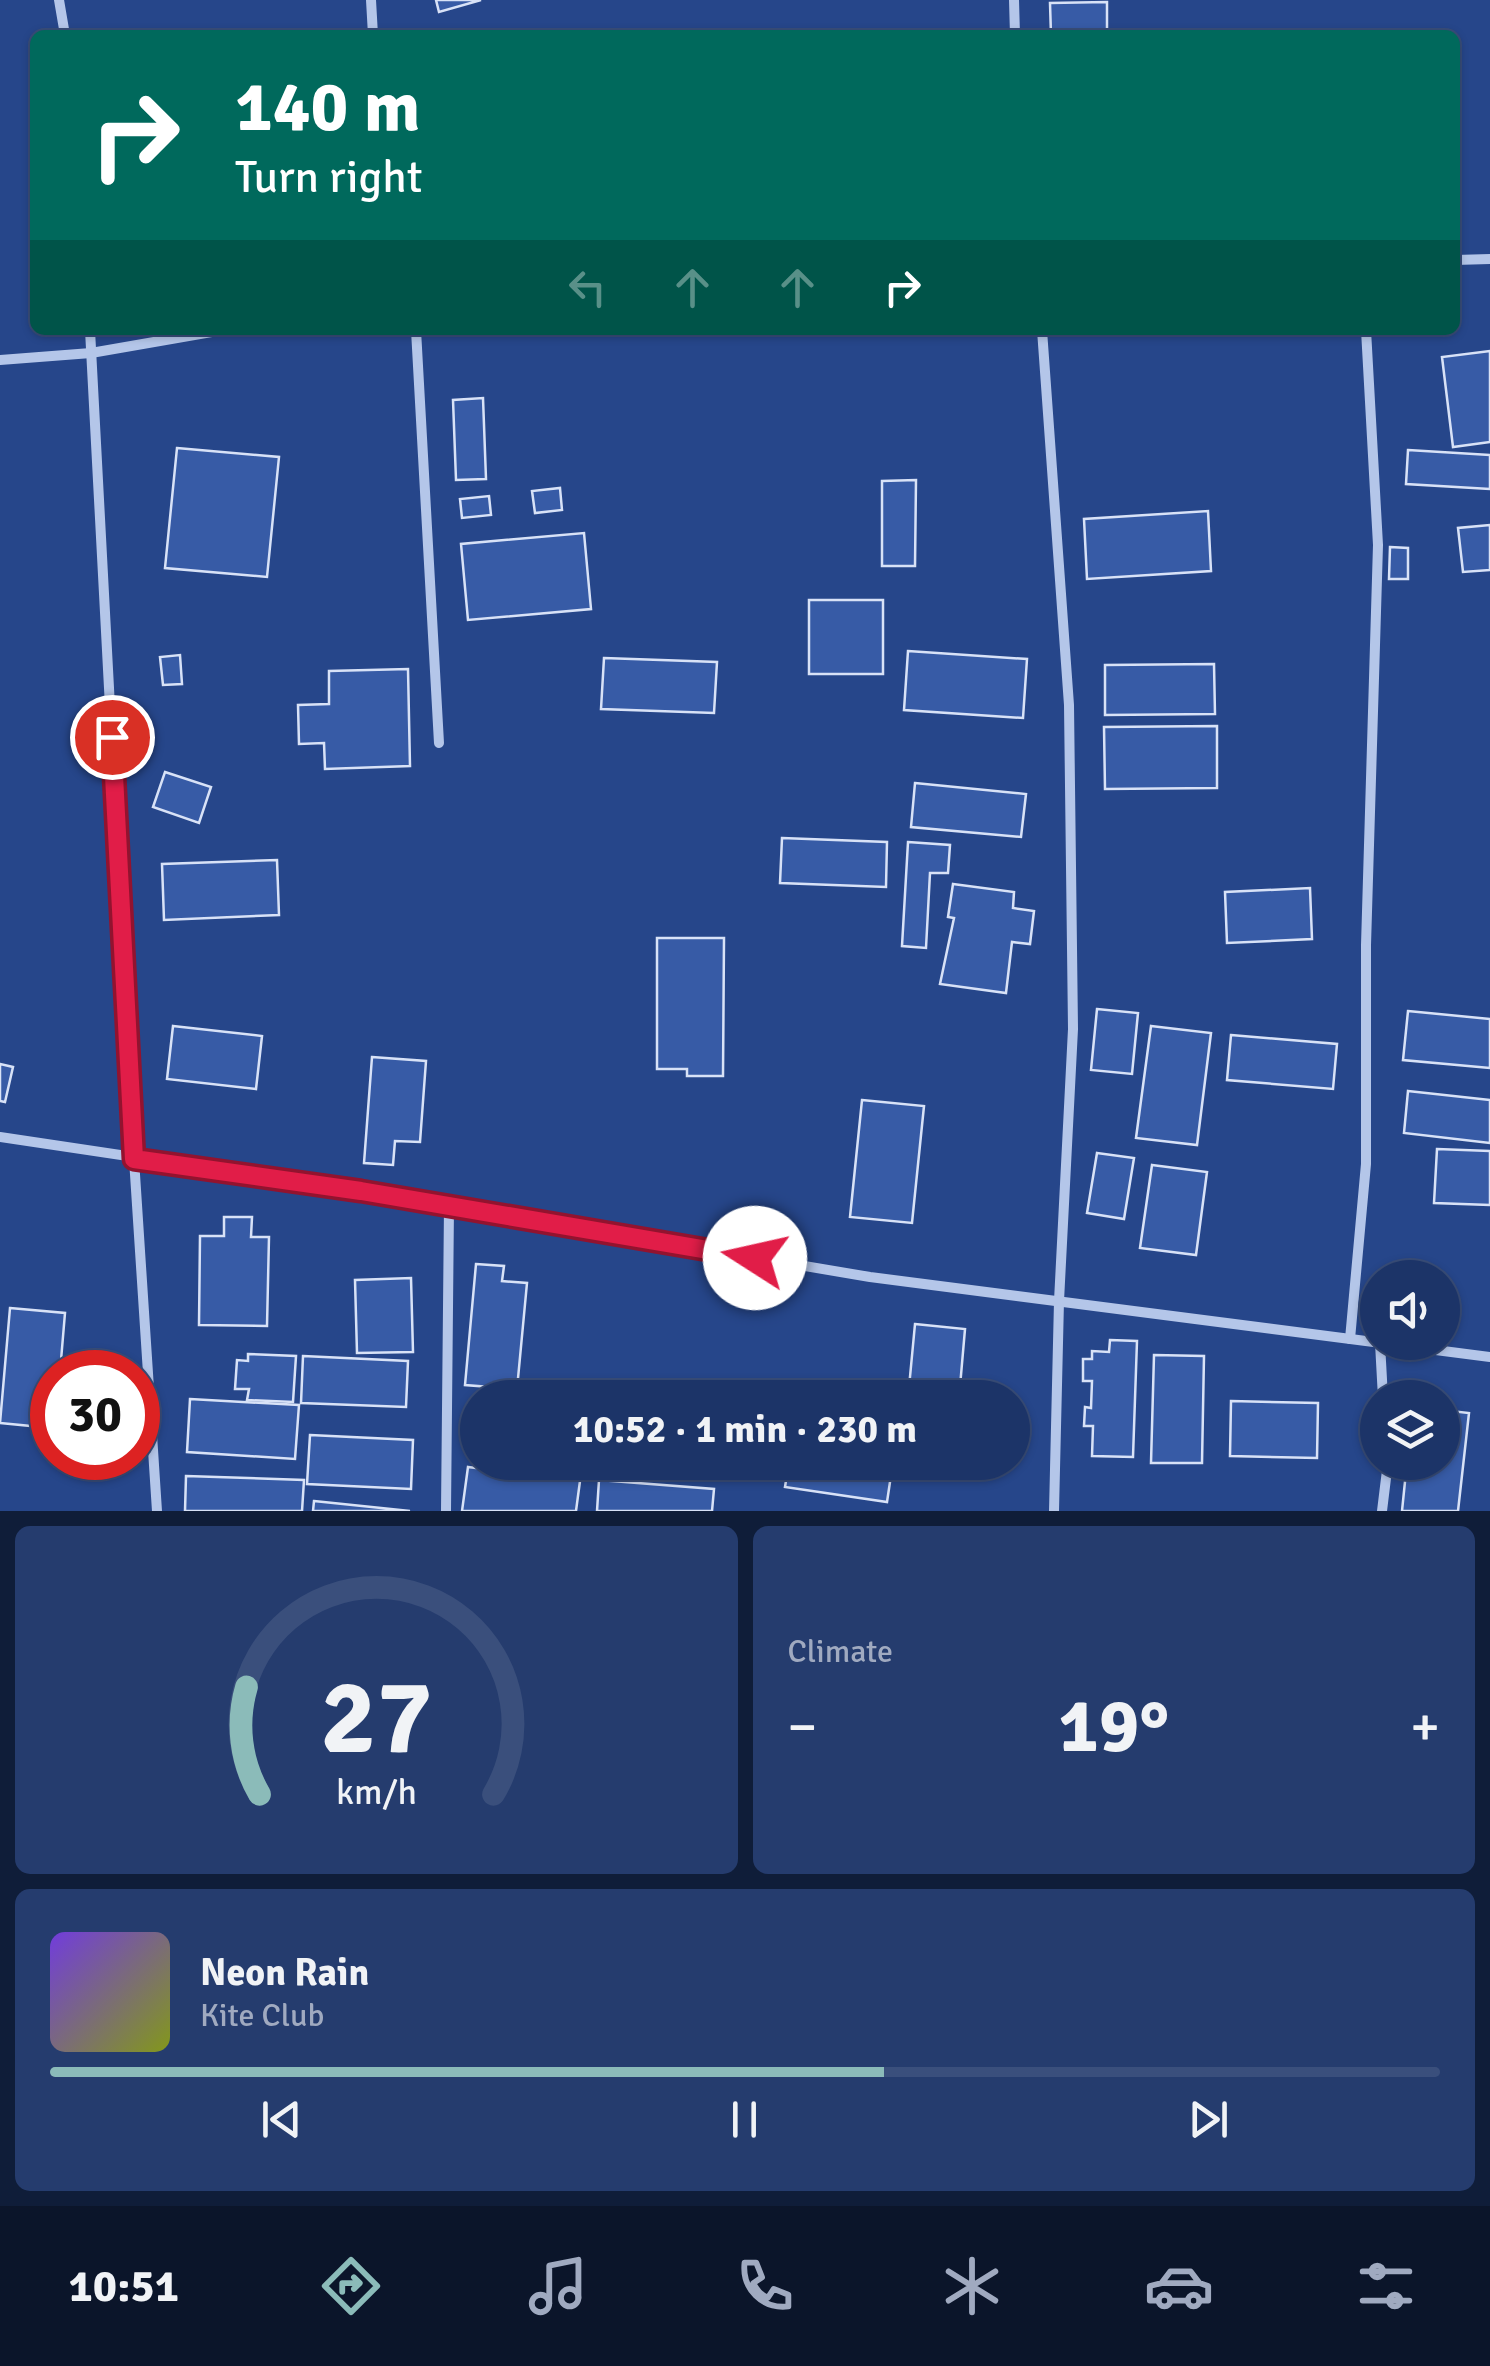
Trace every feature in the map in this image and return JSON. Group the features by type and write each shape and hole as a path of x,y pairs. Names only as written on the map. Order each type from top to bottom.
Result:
{"street":[{"path":"59,0 64,30"},
{"path":"371,0 374,30"},
{"path":"1014,0 1015,30"},
{"path":"1460,260 1490,259"},
{"path":"90,335 134,1159 157,1511"},
{"path":"0,360 91,353 194,335"},
{"path":"416,335 440,743"},
{"path":"1042,335 1069,705 1074,1030 1059,1301 1054,1511"},
{"path":"1350,1340 1366,1164 1366,946 1378,546 1366,335"},
{"path":"0,1136 870,1277 1285,1328 1360,1341"},
{"path":"446,1511 448,1206"},
{"path":"1460,1353 1490,1357"},
{"path":"1382,1511 1386,1480"}],"building":[{"path":"436,0 481,0 439,12"},
{"path":"1107,2 1107,30 1051,30 1050,3"},
{"path":"1490,351 1490,442 1453,447 1442,357"},
{"path":"483,398 486,479 456,480 453,400"},
{"path":"177,448 279,457 267,577 165,568"},
{"path":"1408,450 1490,455 1490,489 1406,484"},
{"path":"916,480 915,566 882,566 882,481"},
{"path":"560,488 562,510 535,513 532,491"},
{"path":"489,496 491,515 462,518 460,499"},
{"path":"1208,511 1211,571 1087,579 1084,519"},
{"path":"1490,525 1490,570 1463,572 1458,528"},
{"path":"584,533 591,609 468,620 461,544"},
{"path":"1390,547 1408,548 1408,579 1389,579"},
{"path":"809,600 883,600 883,674 809,674"},
{"path":"908,651 1027,659 1023,718 904,710"},
{"path":"180,655 182,684 163,685 160,657"},
{"path":"604,658 717,662 714,713 601,709"},
{"path":"1214,664 1215,714 1105,715 1105,665"},
{"path":"408,669 410,766 325,769 324,743 299,744 298,705 329,704 329,671"},
{"path":"1217,726 1217,788 1105,789 1104,727"},
{"path":"165,772 211,787 199,823 153,807"},
{"path":"915,783 1026,794 1021,837 911,827"},
{"path":"782,838 887,842 886,887 780,883"},
{"path":"908,842 950,845 948,873 930,873 926,948 902,946"},
{"path":"277,860 279,915 164,920 162,864"},
{"path":"953,884 1014,892 1013,908 1034,911 1030,944 1012,942 1006,993 940,984 954,918 948,917"},
{"path":"1310,888 1312,939 1227,943 1225,892"},
{"path":"657,938 724,938 723,1076 687,1076 687,1069 657,1069"},
{"path":"1097,1009 1138,1013 1132,1074 1091,1070"},
{"path":"1408,1011 1490,1019 1490,1068 1403,1060"},
{"path":"173,1026 262,1036 256,1089 167,1079"},
{"path":"1151,1026 1211,1033 1197,1145 1136,1138"},
{"path":"1231,1035 1337,1044 1333,1089 1227,1080"},
{"path":"372,1057 426,1061 420,1142 395,1141 393,1165 364,1163"},
{"path":"0,1064 13,1067 5,1102 0,1101"},
{"path":"1408,1091 1490,1100 1490,1143 1404,1133"},
{"path":"862,1100 924,1106 912,1223 850,1217"},
{"path":"1437,1149 1490,1151 1490,1205 1434,1203"},
{"path":"1097,1153 1134,1158 1124,1219 1087,1213"},
{"path":"1152,1165 1207,1172 1196,1255 1140,1248"},
{"path":"224,1217 252,1217 251,1237 269,1237 267,1326 199,1325 200,1236 224,1236"},
{"path":"476,1264 504,1266 502,1281 527,1283 518,1380 465,1380"},
{"path":"411,1278 413,1352 357,1353 355,1280"},
{"path":"10,1308 65,1313 62,1350 30,1350 30,1426 0,1423"},
{"path":"915,1324 965,1329 961,1380 910,1380"},
{"path":"1110,1340 1137,1341 1133,1457 1092,1456 1093,1426 1084,1426 1085,1407 1091,1408 1092,1381 1083,1381 1083,1359 1092,1359 1092,1351 1109,1352"},
{"path":"248,1354 296,1356 293,1402 247,1400 249,1389 235,1389 237,1360 248,1361"},
{"path":"1154,1355 1204,1356 1202,1463 1151,1463"},
{"path":"303,1356 408,1361 406,1407 301,1403"},
{"path":"190,1399 299,1405 295,1459 187,1452"},
{"path":"1231,1401 1318,1403 1317,1458 1230,1456"},
{"path":"1460,1412 1469,1413 1458,1511 1402,1511 1405,1480 1460,1480"},
{"path":"310,1435 413,1440 411,1489 307,1484"},
{"path":"186,1476 304,1480 302,1511 185,1511"},
{"path":"466,1480 580,1481 576,1511 462,1511"},
{"path":"599,1480 714,1489 712,1511 597,1511"},
{"path":"786,1480 890,1480 887,1502 785,1487"},
{"path":"314,1501 410,1511 313,1511"}],"route":[{"path":"112,737 134,1159 361,1191 755,1258"}]}
